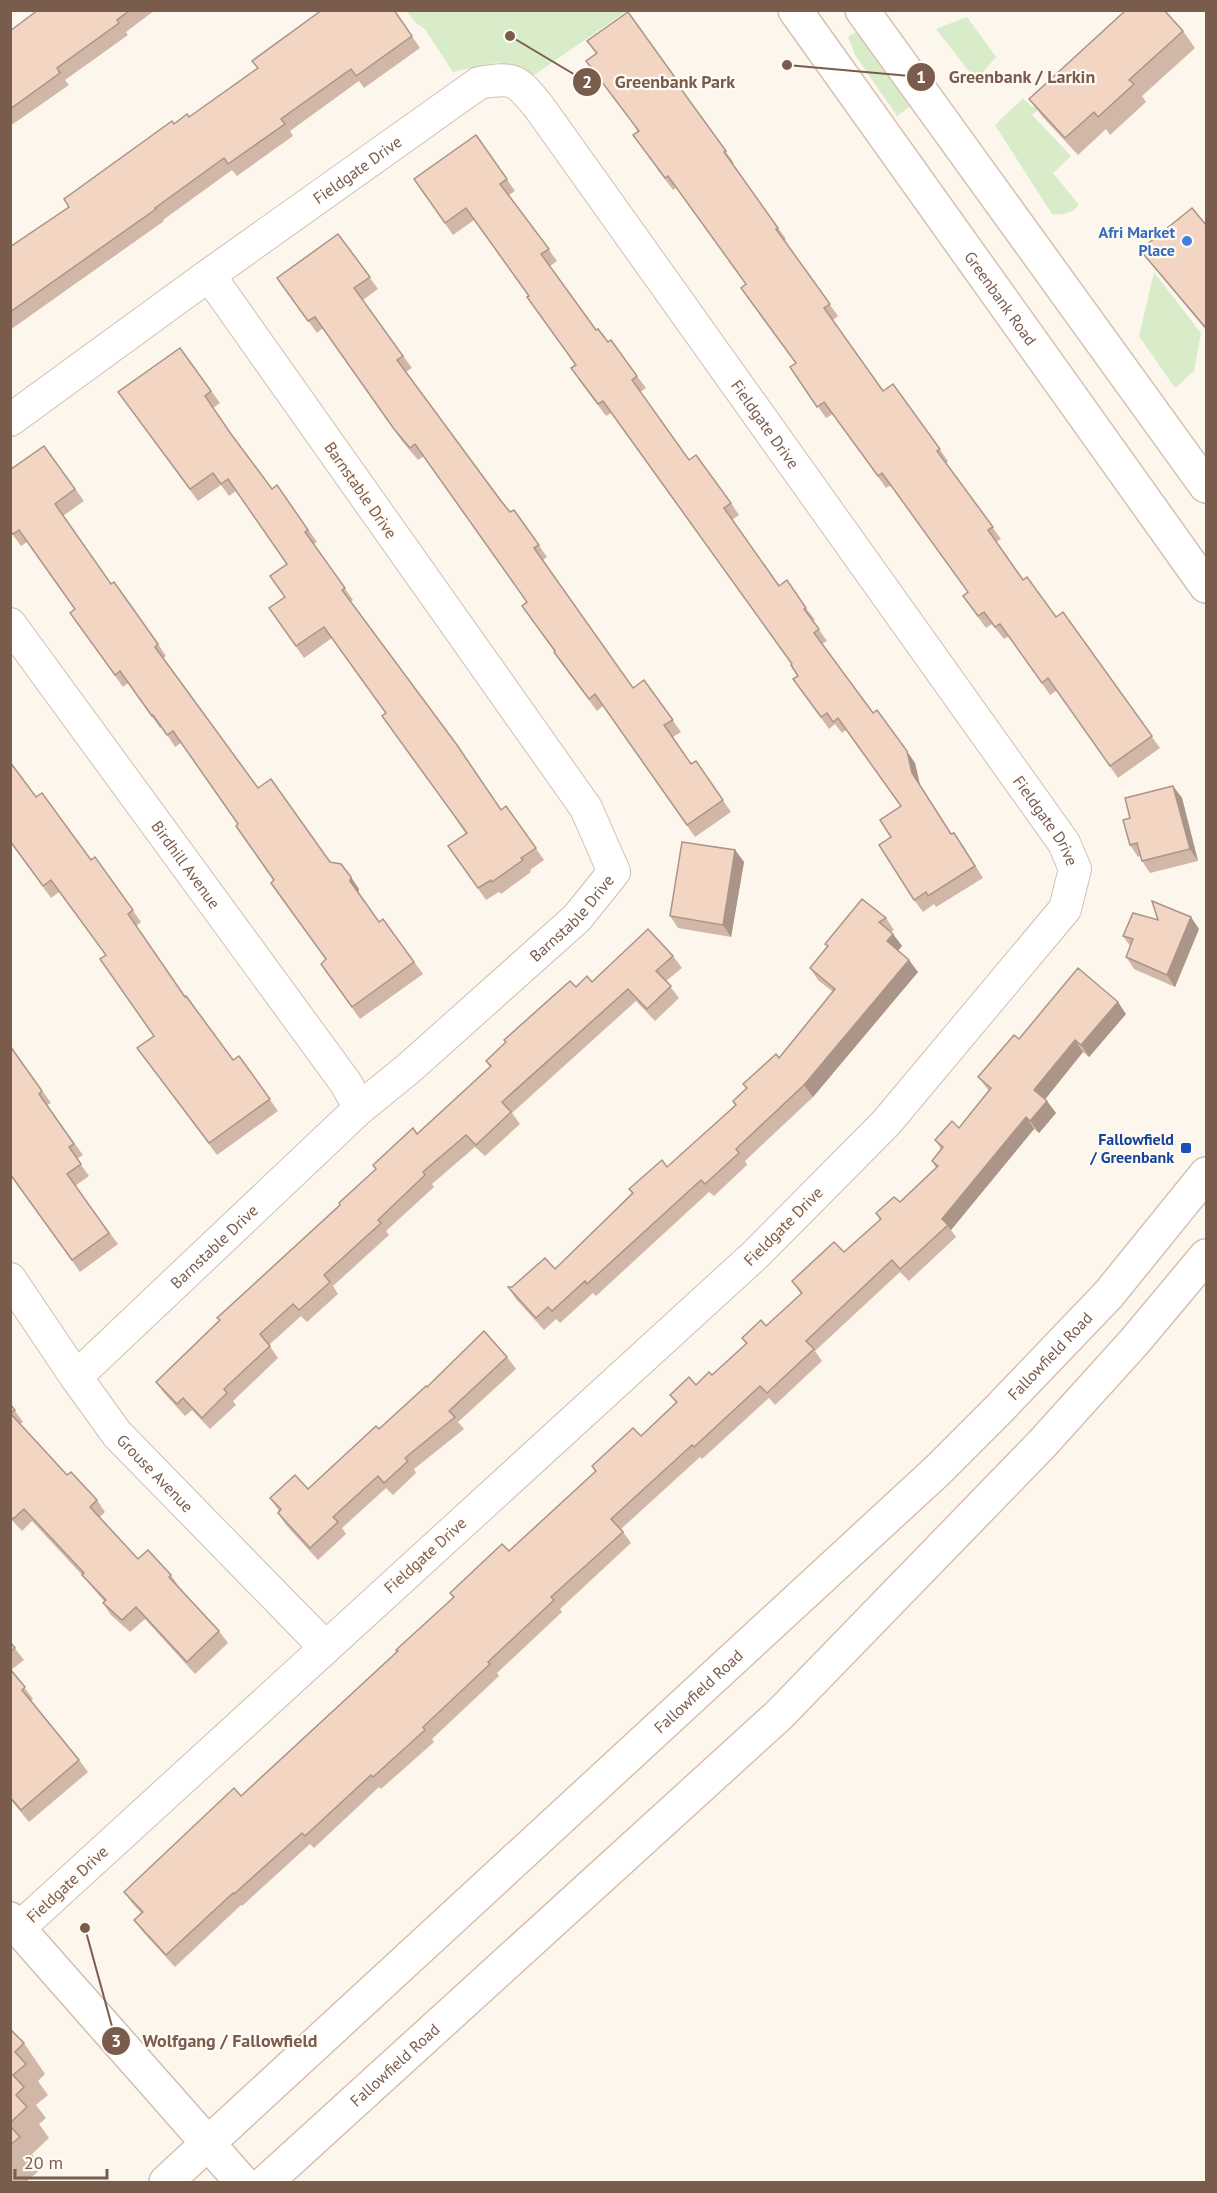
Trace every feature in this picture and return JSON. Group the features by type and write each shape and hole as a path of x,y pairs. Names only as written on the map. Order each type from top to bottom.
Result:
{"main road":[{"name":"Greenbank Road","path":"795,10 1206,586"},
{"path":"862,10 884,26 1206,486"},
{"name":"Fallowfield Road","path":"166,2182 937,1471 1108,1294 1206,1174"},
{"name":"Fallowfield Road","path":"266,2182 779,1715 1041,1444 1135,1341 1206,1256"},
{"path":"14,1924 242,2182"}],"street":[{"name":"Fieldgate Drive","path":"10,420 479,83 504,79 521,85 539,107 1064,843 1075,869 1065,909 886,1123 755,1255 324,1647 14,1924"},
{"name":"Barnstable Drive","path":"76,1377 360,1107 408,1069 577,918 614,872 586,808 209,275"},
{"name":"Birdhill Avenue","path":"10,624 338,1073 360,1107"},
{"name":"Grouse Avenue","path":"10,1279 117,1434 324,1647"}],"green space":[{"path":"406,11 627,11 534,75 498,62 453,72 424,28 417,24"},
{"path":"1139,11 1154,11 1032,115 1071,156 1053,173 1079,205 1067,213 1052,214 995,125 1023,98 1032,107"},
{"path":"967,17 996,57 976,80 936,29"},
{"path":"863,27 916,102 897,116 855,55 848,37"},
{"path":"1154,272 1201,333 1194,371 1175,388 1139,336"}],"building":[{"path":"38,10 130,10 117,20 119,23 57,68 60,73 10,109 10,31"},
{"path":"322,10 394,10 412,36 356,76 351,69 281,119 285,124 228,164 224,158 10,312 10,247 69,207 64,199 172,121 174,124 187,114 189,117 258,68 252,61"},
{"path":"1126,10 1164,10 1183,31 1129,80 1134,84 1098,117 1094,112 1065,138 1029,99"},
{"path":"628,12 830,304 824,308 883,391 893,384 940,449 937,451 993,527 988,530 1023,580 1027,577 1056,617 1063,612 1152,736 1110,766 1048,678 1042,683 1000,624 995,627 984,612 978,616 963,596 968,592 882,473 878,476 824,402 817,407 790,367 796,363 741,288 746,284 668,176 665,178 633,135 639,131 586,61 597,53 587,41"},
{"path":"476,135 507,179 500,184 549,249 541,254 596,330 598,329 608,342 611,340 637,376 632,380 689,460 696,455 731,503 724,508 779,586 787,580 819,629 814,633 873,713 877,710 907,751 912,773 951,834 954,833 975,866 928,896 926,892 914,900 879,845 891,837 880,820 901,806 838,718 833,722 827,713 821,717 793,679 798,676 792,664 603,401 598,404 571,368 576,365 466,208 445,223 414,179"},
{"path":"1192,208 1206,225 1206,328 1140,250"},
{"path":"338,234 370,277 354,288 403,356 397,360 501,501 510,512 514,510 539,545 534,548 633,688 644,680 673,720 664,725 691,764 696,761 723,800 687,825 595,694 589,699 554,652 522,606 527,602 415,444 410,448 394,429 315,317 308,321 277,278"},
{"path":"180,348 211,391 205,396 272,489 277,485 308,530 305,532 345,588 342,590 457,745 501,810 506,806 536,848 492,882 491,880 478,888 448,846 467,833 382,716 386,713 324,627 296,646 269,608 285,597 270,576 287,564 228,479 221,484 213,473 190,489 118,392"},
{"path":"44,446 75,489 55,504 111,584 114,582 158,644 155,647 258,788 271,779 330,862 341,864 379,922 383,919 414,962 352,1007 321,964 326,959 271,883 274,880 236,826 238,824 173,731 167,735 120,671 115,675 70,613 75,609 19,530 13,534 10,531 10,470"},
{"path":"10,762 36,797 42,793 91,860 95,857 133,910 128,914 185,997 233,1060 239,1056 270,1099 209,1143 137,1048 154,1036 100,959 106,955 51,880 43,886 10,841"},
{"path":"1173,786 1190,849 1142,861 1137,843 1130,845 1123,820 1130,818 1125,798"},
{"path":"682,842 735,850 723,925 670,916"},
{"path":"862,899 886,918 879,922 893,934 887,941 909,960 804,1085 736,1149 739,1153 705,1184 701,1180 587,1284 585,1281 552,1311 548,1307 536,1318 508,1287 512,1287 545,1258 555,1269 633,1193 629,1189 662,1160 667,1167 736,1105 733,1101 747,1088 743,1084 776,1054 779,1058 835,989 810,968 828,946 825,944"},
{"path":"1152,901 1191,917 1167,975 1126,957 1133,939 1123,936 1133,913 1158,920"},
{"path":"648,929 673,956 656,971 671,986 647,1009 628,989 502,1102 511,1112 476,1145 466,1135 423,1172 425,1175 378,1220 381,1223 324,1275 330,1282 299,1310 293,1304 260,1334 270,1346 224,1389 227,1393 202,1418 183,1398 177,1404 156,1382 220,1320 217,1318 340,1205 339,1203 376,1169 373,1165 413,1128 417,1134 491,1066 486,1061 506,1042 504,1040 570,981 576,987 587,976 592,982"},
{"path":"1078,968 1118,1002 1081,1045 1075,1040 1034,1090 1047,1101 1030,1121 1026,1117 942,1219 948,1225 900,1269 892,1260 806,1341 814,1349 767,1393 760,1386 611,1519 623,1532 551,1597 554,1600 423,1727 425,1730 373,1777 371,1775 305,1836 302,1833 166,1955 134,1920 143,1912 124,1892 234,1788 241,1796 454,1597 450,1593 502,1544 509,1551 596,1471 592,1466 633,1428 641,1436 677,1402 670,1395 689,1377 696,1385 709,1372 712,1375 747,1343 742,1338 761,1320 766,1326 802,1293 792,1281 834,1242 844,1252 881,1219 876,1213 894,1197 900,1202 938,1166 932,1161 943,1147 935,1140 952,1121 959,1128 991,1088 978,1077 1014,1035 1019,1039"},
{"path":"10,1046 42,1091 39,1094 74,1144 69,1147 81,1164 67,1174 109,1233 72,1260 10,1174"},
{"path":"484,1331 507,1357 449,1411 455,1417 405,1458 408,1461 384,1483 378,1476 333,1517 338,1522 310,1548 278,1513 281,1509 270,1498 295,1475 308,1489 376,1426 379,1429 427,1387"},
{"path":"10,1413 67,1475 71,1472 97,1500 90,1507 138,1559 148,1550 171,1575 169,1577 219,1631 187,1662 136,1607 122,1620 103,1603 106,1600 82,1575 84,1573 24,1509 13,1519 10,1516"},
{"path":"10,1642 15,1648 10,1652"},
{"path":"10,1669 25,1687 22,1690 79,1760 21,1810 10,1797"},
{"path":"10,2029 24,2043 15,2052 26,2064 13,2075 24,2087 16,2095 27,2107 10,2123"},
{"path":"10,2126 20,2137 10,2145"}],"place":[{"name":"Greenbank Park","path":"510,36"},
{"name":"Greenbank / Larkin","path":"787,65"},
{"name":"Afri Market Place","path":"1187,241"},
{"name":"Fallowfield / Greenbank","path":"1186,1148"},
{"name":"Wolfgang / Fallowfield","path":"85,1928"}]}
